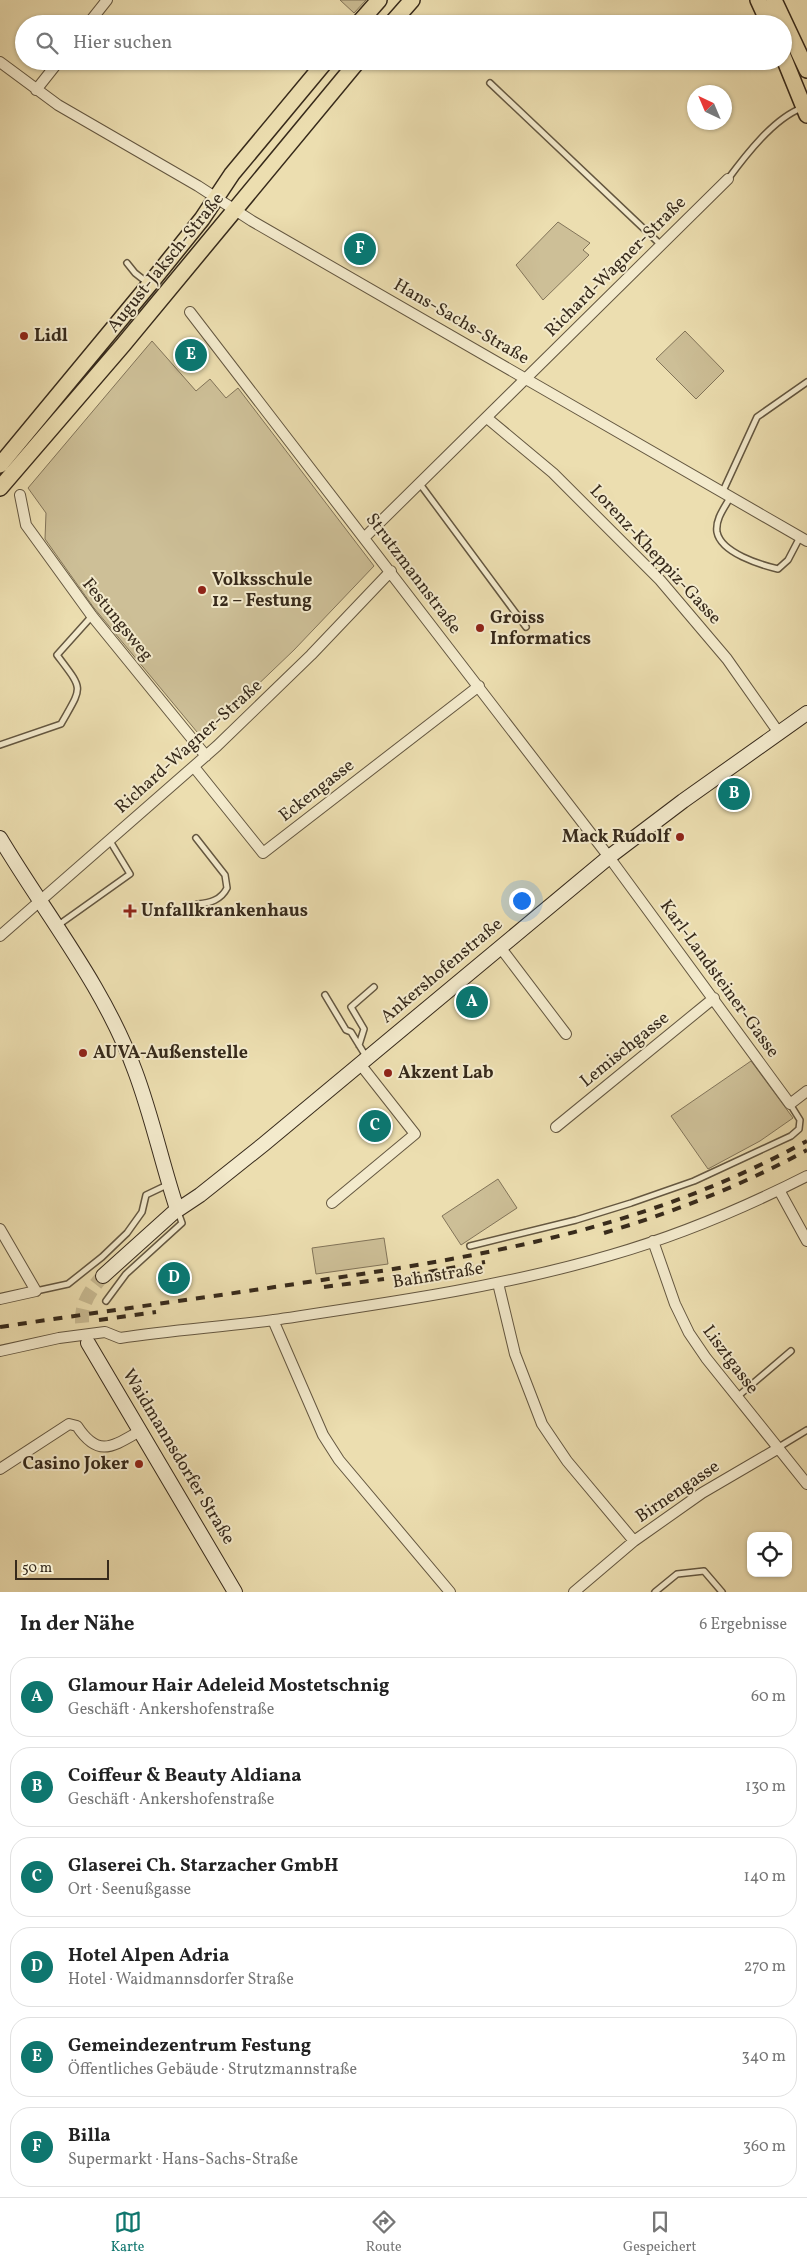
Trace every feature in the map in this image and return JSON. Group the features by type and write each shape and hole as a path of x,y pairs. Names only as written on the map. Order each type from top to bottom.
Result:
{"main road":[{"path":"366,15 379,0"},
{"path":"399,15 412,0"},
{"path":"758,0 765,15"},
{"path":"774,0 781,15"},
{"path":"792,38 807,70"},
{"name":"August-Jaksch-Straße","path":"0,465 149,285 202,219 232,174 319,70"},
{"name":"August-Jaksch-Straße","path":"0,488 123,345 351,70"},
{"path":"789,70 806,111"}],"street":[{"path":"95,15 107,0"},
{"name":"Hans-Sachs-Straße","path":"0,62 58,105 234,210 804,539"},
{"path":"36,90 52,70"},
{"name":"Richard-Wagner-Straße","path":"365,537 728,179"},
{"name":"Strutzmannstraße","path":"190,312 365,537 609,857"},
{"name":"Lorenz-Kheppiz-Gasse","path":"487,418 553,473 660,580 727,659 779,733"},
{"name":"Festungsweg","path":"20,495 26,525 92,616 206,756"},
{"name":"Richard-Wagner-Straße","path":"0,936 206,756 311,655 391,571"},
{"name":"Eckengasse","path":"194,767 263,853 478,686"},
{"name":"Ankershofenstraße","path":"177,1209 200,1195 264,1144 609,857 683,801 807,713"},
{"path":"0,838 103,1002 135,1071 177,1209 103,1276"},
{"name":"Karl-Landsteiner-Gasse","path":"609,857 790,1104"},
{"path":"500,947 566,1034"},
{"name":"Lemischgasse","path":"556,1127 714,998"},
{"path":"332,1203 415,1134 364,1061"},
{"path":"790,1104 807,1091"},
{"name":"Bahnstraße","path":"0,1351 60,1338 104,1332 120,1338 158,1332 273,1320 498,1283 596,1259 652,1241 779,1190 807,1176"},
{"path":"779,1190 807,1241"},
{"path":"0,1229 36,1291 0,1298"},
{"name":"Lisztgasse","path":"652,1241 681,1319 706,1358 807,1484"},
{"path":"498,1283 515,1354 542,1424 567,1461 634,1541"},
{"path":"273,1320 323,1435 339,1460 450,1592"},
{"name":"Waidmannsdorfer Straße","path":"88,1342 235,1592"},
{"path":"0,1469 70,1424 77,1426 84,1438 94,1446 106,1448 120,1443 140,1430"},
{"name":"Birnengasse","path":"574,1592 634,1541 702,1493 779,1448"}],"lane":[{"path":"490,83 660,245"},
{"name":"Richard-Wagner-Straße","path":"728,179 745,156 789,113 806,111"},
{"path":"127,263 149,285"},
{"path":"804,539 788,560 778,569 759,565 739,555 723,542 717,533 719,517 757,417 807,382"},
{"path":"420,484 526,627"},
{"path":"0,745 61,724 78,694 78,683 58,655 92,616"},
{"path":"196,838 225,875 227,888 218,898 210,903 198,904"},
{"path":"57,926 130,874 110,841"},
{"path":"359,1045 364,1029 351,1007 374,987"},
{"path":"325,995 346,1030 351,1032 359,1045 364,1061"},
{"path":"470,1246 576,1220 694,1181 791,1136 799,1128 800,1120 790,1104"},
{"path":"36,1291 68,1284 88,1268 127,1233 142,1212 146,1195 169,1184"},
{"path":"106,1301 126,1274 182,1223 177,1209"},
{"path":"737,1397 791,1351"},
{"name":"Birnengasse","path":"779,1448 807,1430"},
{"path":"655,1592 677,1574 704,1572 722,1592"}],"shaded area":[{"path":"340,0 366,0 354,13"},
{"path":"558,222 590,243 583,250 589,255 543,300 516,265"},
{"path":"685,331 724,371 696,399 656,359"},
{"path":"152,341 196,391 210,379 226,398 238,388 374,566 294,650 202,738 94,608 45,539 46,513 28,488"},
{"path":"751,1061 793,1118 760,1141 708,1169 671,1116"},
{"path":"498,1179 517,1208 461,1245 442,1216"},
{"path":"384,1238 388,1264 316,1274 312,1248"}],"tunnel":[{"path":"88,1343 82,1324 84,1307 86,1299 103,1276"}],"railway":[{"path":"0,1327 380,1271 506,1248 567,1234 628,1217 688,1196 747,1171 807,1141"},
{"path":"604,1233 708,1197 758,1175 807,1150"},
{"path":"411,1275 485,1262"},
{"path":"324,1287 384,1279"},
{"path":"99,1320 156,1312"}],"place":[{"name":"Billa","path":"360,249"},
{"name":"Lidl","path":"24,336"},
{"name":"Gemeindezentrum Festung","path":"191,355"},
{"name":"Volksschule 12 – Festung","path":"202,590"},
{"name":"Groiss Informatics","path":"480,628"},
{"name":"Coiffeur & Beauty Aldiana","path":"734,794"},
{"name":"Mack Rudolf","path":"680,837"},
{"name":"Unfallkrankenhaus","path":"130,911"},
{"name":"Glamour Hair Adeleid Mostetschnig","path":"472,1002"},
{"name":"AUVA-Außenstelle","path":"83,1053"},
{"name":"Akzent Lab","path":"388,1073"},
{"name":"Glaserei Ch. Starzacher GmbH","path":"375,1126"},
{"name":"Hotel Alpen Adria","path":"174,1278"},
{"name":"Casino Joker","path":"139,1464"}]}
